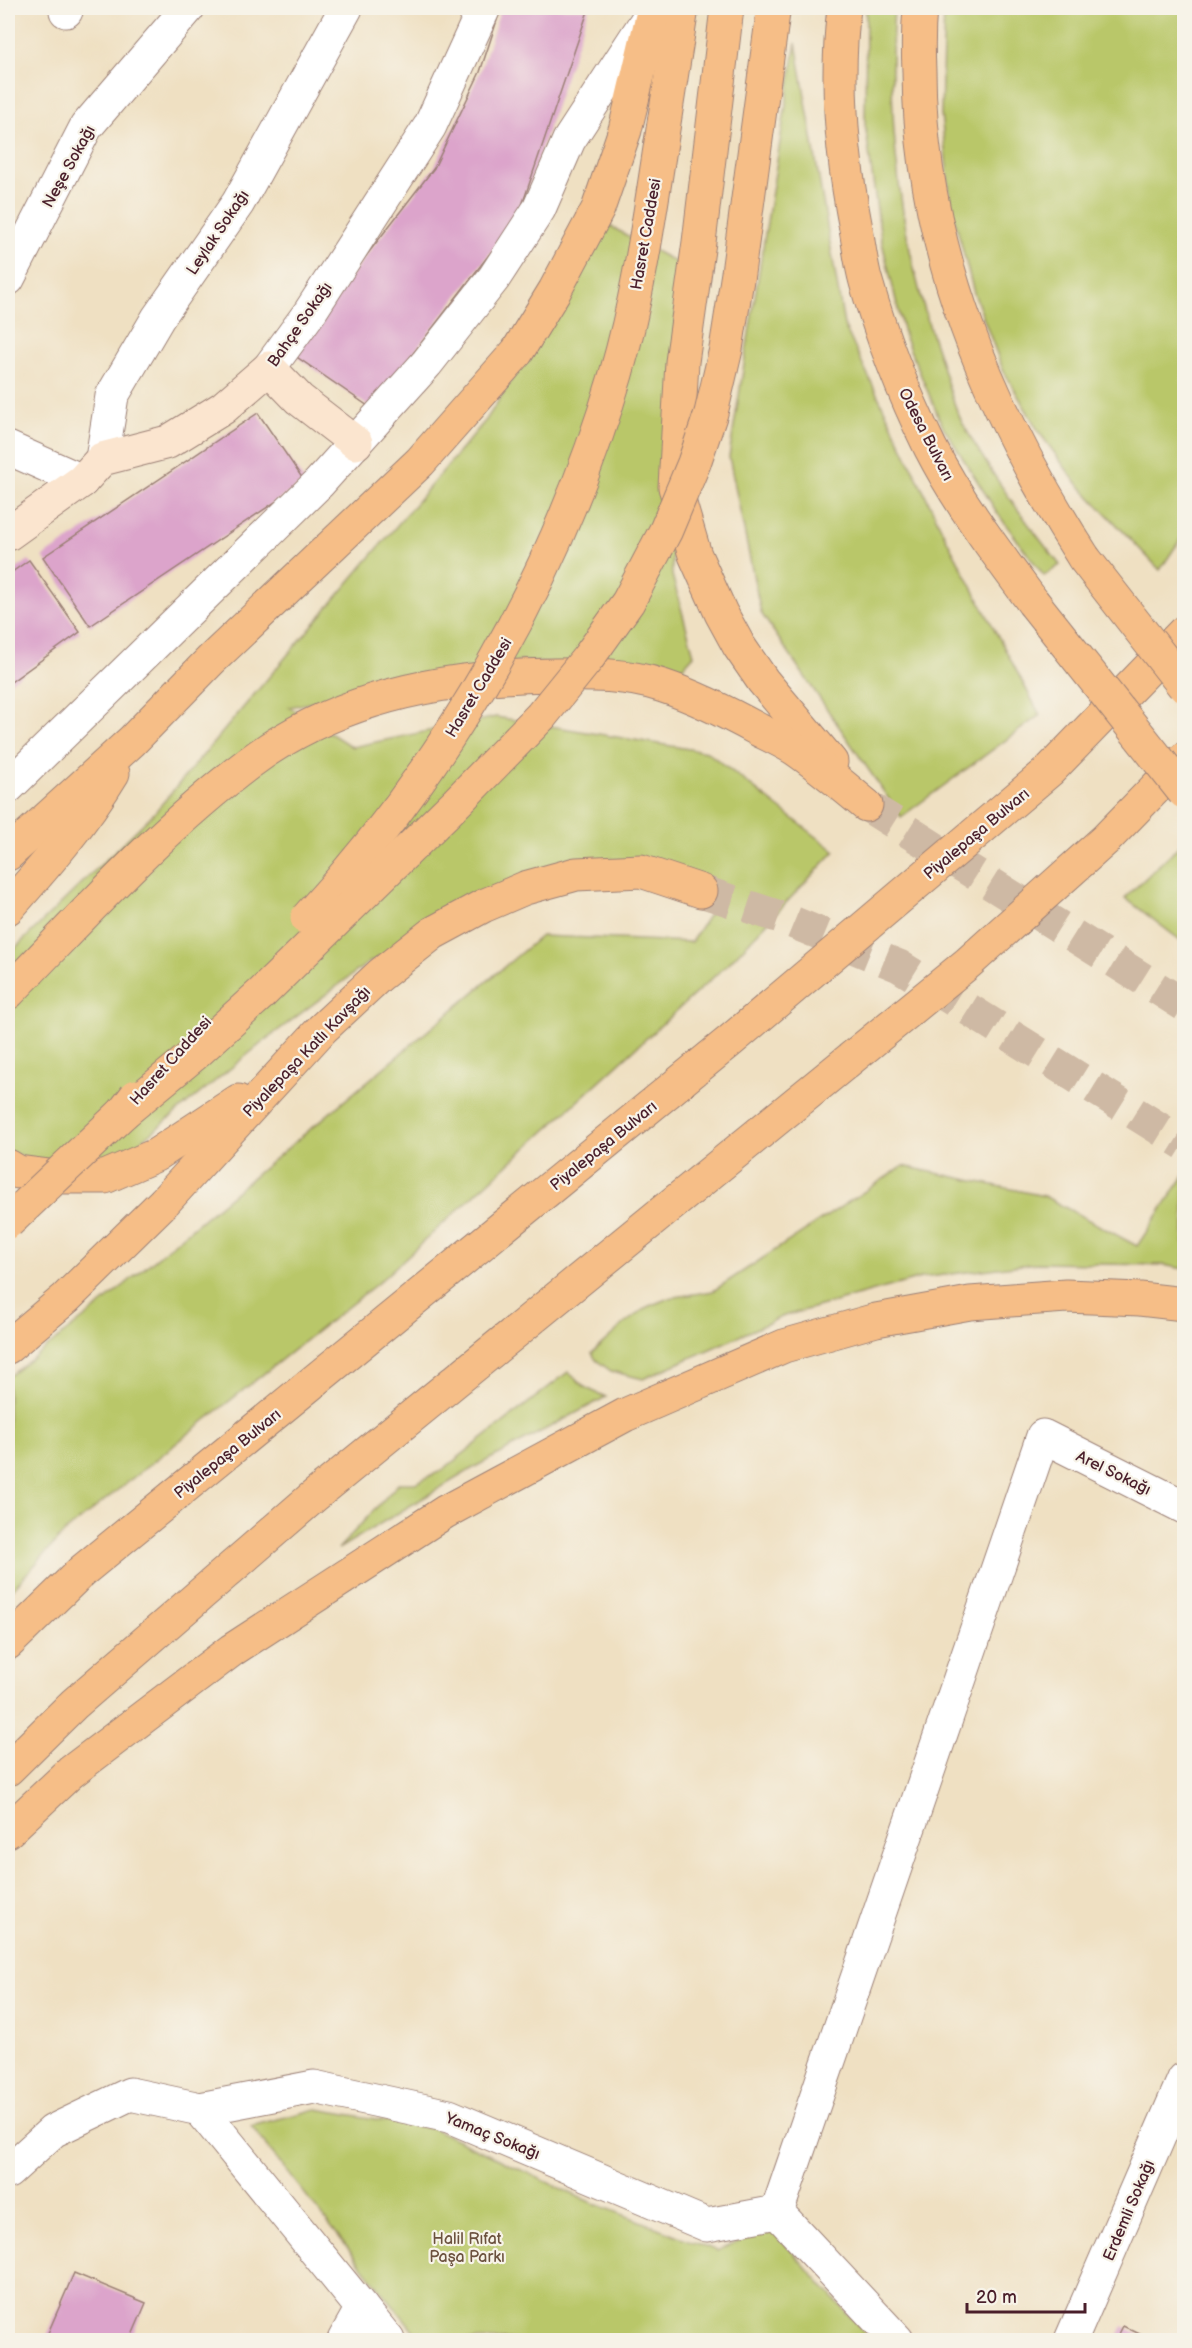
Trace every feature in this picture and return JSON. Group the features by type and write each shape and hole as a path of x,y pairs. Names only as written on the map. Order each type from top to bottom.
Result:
{"main road":[{"path":"8,854 132,741 211,660 420,462 517,352 555,290 598,209 663,8"},
{"name":"Hasret Caddesi","path":"8,1222 123,1113 155,1071 183,1041 288,938 351,870 392,820 462,717 530,597 558,537 590,455 616,374 642,261 661,142 663,8"},
{"path":"8,993 168,831 250,762 303,728 356,706 406,689 470,678 529,675 601,674 661,685 725,711 794,748 866,805 763,681 739,646 721,613 695,555 675,487 682,362 727,8"},
{"name":"Odesa Bulvarı","path":"844,8 840,88 843,140 852,210 866,280 895,368 931,448 982,534 1033,602 1185,792"},
{"path":"920,8 919,99 925,172 945,257 982,371 1052,507 1084,558 1185,686"},
{"path":"123,1113 196,1053 262,993 457,802 541,716 588,658 628,602 666,530 694,463 711,413 726,349 774,10"},
{"name":"Piyalepaşa Bulvarı","path":"8,1643 82,1571 730,1041 1049,771 1185,632"},
{"path":"8,908 60,849 95,803 132,741"},
{"path":"8,1769 74,1704 313,1497 968,963 1090,854 1185,759"},
{"name":"Piyalepaşa Katlı Kavşağı","path":"8,1347 66,1298 164,1202 322,1029 380,975 433,933 483,906 525,888 576,874 641,871 701,891"},
{"path":"8,1166 18,1172 58,1177 105,1177 156,1155 221,1113 295,1058"},
{"path":"8,1831 71,1772 232,1650 445,1512 625,1415 784,1346 876,1320 970,1303 1066,1296 1140,1299 1185,1304"}],"street":[{"name":"Neşe Sokağı","path":"8,279 87,127 188,8"},
{"name":"Leylak Sokağı","path":"92,470 112,396 158,318 238,203 346,8"},
{"name":"Bahçe Sokağı","path":"8,534 92,470 168,442 224,408 269,368 310,312 430,126 484,8"},
{"path":"8,787 319,483 427,363 494,278 539,209 569,140 663,8"},
{"path":"269,368 299,399 356,443"},
{"path":"8,448 92,470"},
{"name":"Arel Sokağı","path":"777,2212 1043,1437 1185,1507"},
{"name":"Erdemli Sokağı","path":"1071,2340 1185,2079"},
{"name":"Yamaç Sokağı","path":"200,2109 314,2087 449,2116 707,2225 777,2212"},
{"path":"8,2172 53,2131 130,2094 200,2109 388,2340"},
{"path":"777,2212 897,2340"},
{"path":"344,2340 362,2308"}],"green space":[{"path":"866,8 894,8 892,98 906,232 927,319 950,393 962,422 984,460 1033,531 1060,565 1044,576 998,514 942,425 905,338 881,238 865,124"},
{"path":"944,8 1184,8 1184,534 1160,570 1075,481 1039,432 1003,370 974,293 951,205 941,114"},
{"path":"796,43 844,325 946,538 1040,715 901,817 761,613 729,457"},
{"path":"610,226 677,263 672,575 694,655 673,678 523,661 289,707 352,747 496,717 707,752 835,851 729,963 379,1282 65,1532 8,1594 8,1377 92,1312 541,936 691,942 725,890 576,866 368,963 268,1038 118,1160 35,1161 8,1151 8,955 155,812 486,420"},
{"path":"1184,841 1184,943 1125,898"},
{"path":"903,1166 1044,1196 1137,1246 1184,1176 1184,1269 1163,1265 1037,1263 921,1278 784,1316 643,1379 611,1371 596,1360 592,1353 647,1307 669,1298 713,1291"},
{"path":"568,1372 586,1388 606,1397 475,1467 338,1549 399,1483 415,1483 441,1471"},
{"name":"Halil Rıfat Paşa Parkı","path":"317,2109 434,2129 583,2199 717,2251 771,2228 871,2340 421,2340 251,2126"}],"building":[{"path":"501,8 589,8 518,217 371,408 291,353 434,168 480,72"},
{"path":"258,413 305,482 90,626 43,557"},
{"path":"29,560 80,632 8,684 8,575"},
{"path":"74,2273 146,2303 130,2340 45,2340"},
{"path":"1123,2326 1152,2340 1116,2340"}],"tunnel":[{"path":"866,805 1184,1005"},
{"path":"701,891 780,917 899,966 1184,1144"}]}
